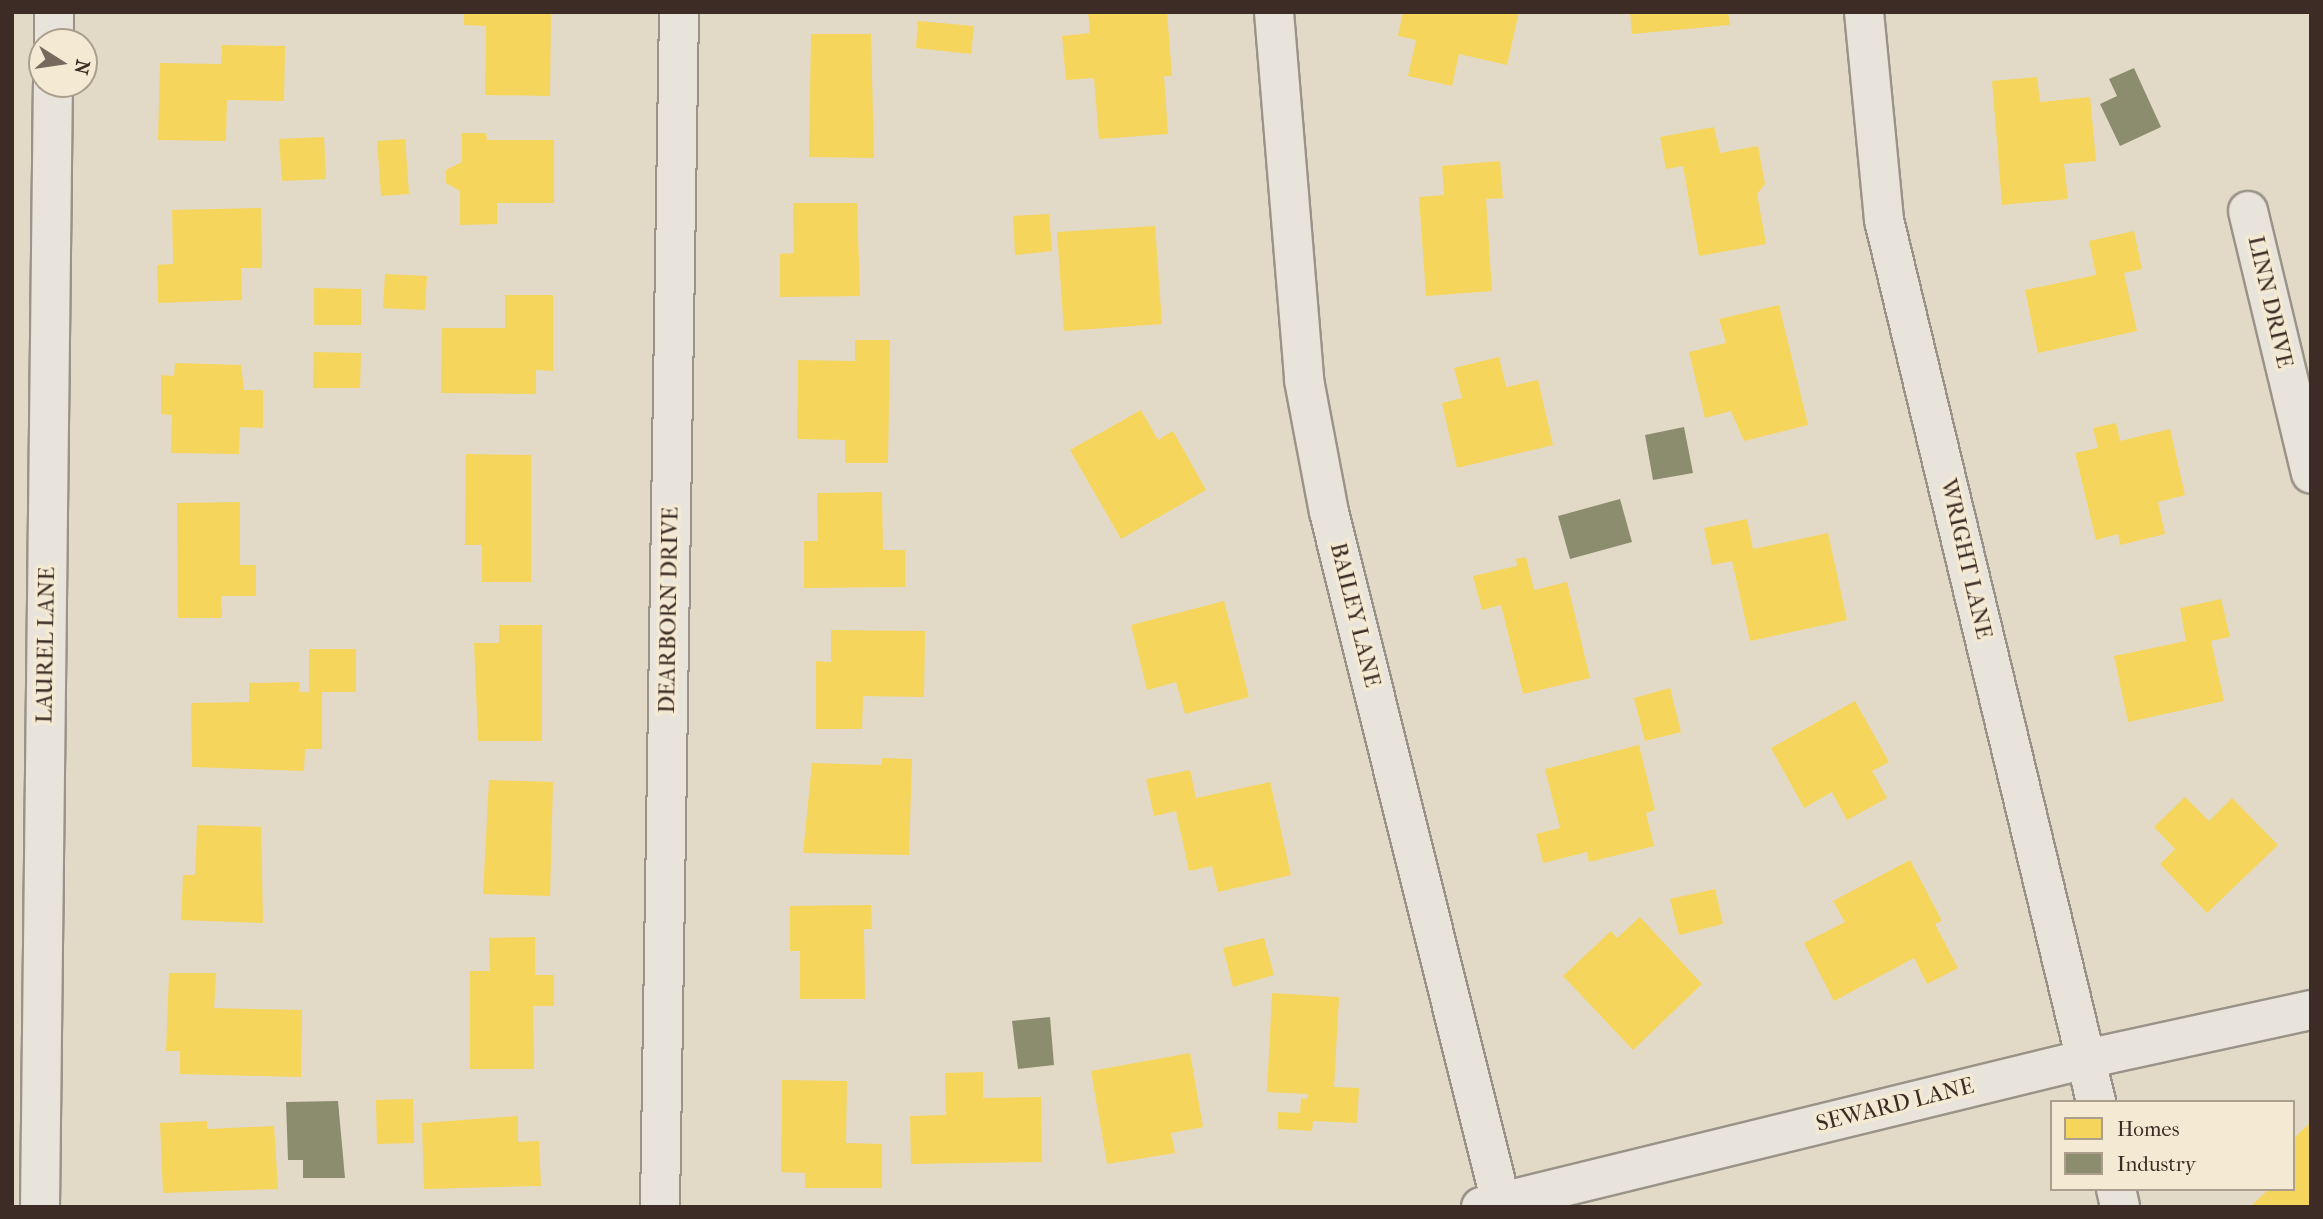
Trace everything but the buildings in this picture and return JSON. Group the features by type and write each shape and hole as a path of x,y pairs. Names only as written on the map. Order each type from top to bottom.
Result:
{"street":[{"name":"DEARBORN DRIVE","path":"660,1207 678,12"},
{"name":"BAILEY LANE","path":"1275,12 1304,380 1329,512 1495,1205"},
{"name":"WRIGHT LANE","path":"1864,12 1884,220 2096,1100"},
{"name":"LAUREL LANE","path":"40,1207 53,98"},
{"name":"LINN DRIVE","path":"2248,211 2311,474"},
{"name":"SEWARD LANE","path":"1495,1205 2086,1059 2311,1010"}]}
